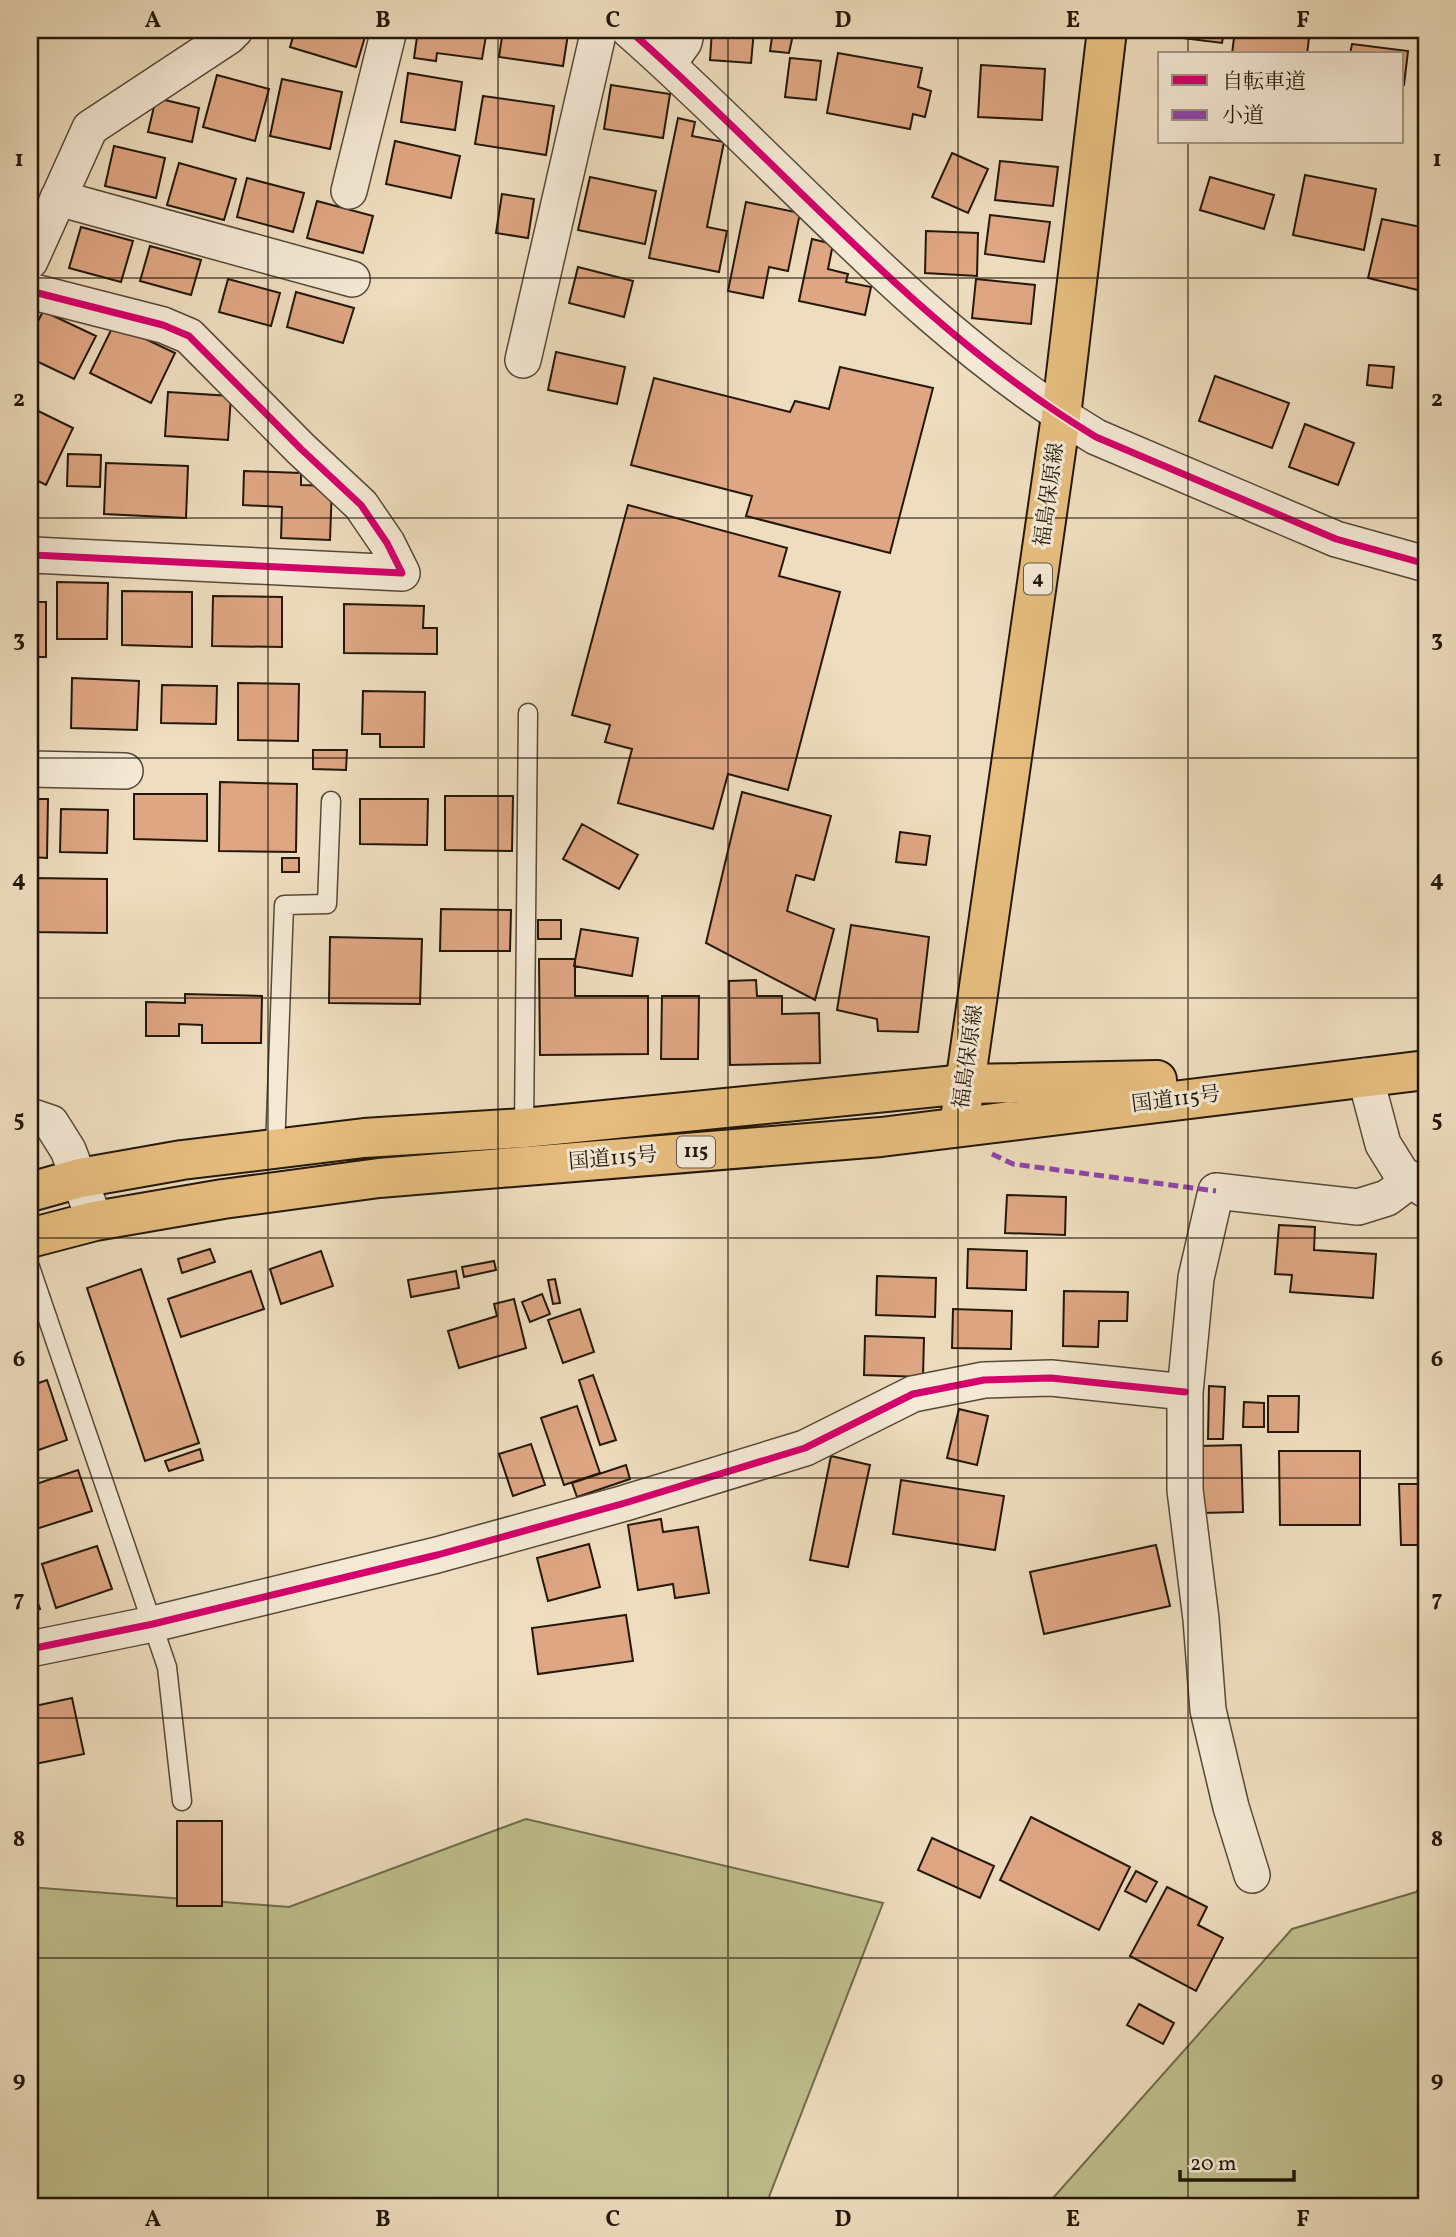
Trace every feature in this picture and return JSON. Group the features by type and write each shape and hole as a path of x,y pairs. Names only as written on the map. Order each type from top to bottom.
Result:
{"main road":[{"name":"福島保原線","path":"960,1126 1061,416 1107,30"},
{"name":"国道115号","path":"30,1238 95,1221 223,1199 379,1178 881,1137 1426,1070"},
{"name":"国道115号","path":"30,1192 80,1178 182,1160 364,1138 524,1128 965,1084 1365,1076"}],"street":[{"path":"30,261 90,128 235,30"},
{"path":"349,191 389,30"},
{"path":"523,360 599,30"},
{"path":"629,30 668,64 890,280 983,359 1061,416 1096,437 1336,539 1426,564"},
{"path":"668,64 684,42 687,30"},
{"path":"58,198 352,279"},
{"path":"30,291 163,325 189,336 361,505 387,543 402,573 33,555 30,557"},
{"path":"30,769 125,771"},
{"path":"1365,1076 1383,1144 1401,1173 1418,1185"},
{"path":"30,1116 51,1122 68,1150 95,1221"},
{"path":"1252,1875 1231,1807 1208,1710 1201,1619 1185,1490 1185,1392 1196,1278 1216,1191 1358,1207 1418,1185"},
{"path":"30,1649 153,1624 437,1555 625,1503 805,1448 913,1394 984,1380 1051,1378 1185,1392"}],"lane":[{"path":"524,1128 528,713"},
{"path":"275,1150 284,905 327,904 331,801"},
{"path":"30,1267 167,1667 182,1801"}],"green space":[{"path":"526,1819 883,1903 765,2207 30,2207 30,1887 289,1907"},
{"path":"1426,1882 1426,2207 1045,2207 1292,1929 1416,1892"}],"building":[{"path":"295,30 367,30 356,67 290,47"},
{"path":"418,30 487,30 482,59 437,53 436,61 414,58"},
{"path":"503,30 542,30 568,34 563,66 499,57"},
{"path":"712,30 754,30 751,63 710,60"},
{"path":"773,30 794,30 789,53 770,51"},
{"path":"1159,30 1224,30 1222,43 1158,35"},
{"path":"1235,30 1310,30 1307,52 1232,52"},
{"path":"1352,44 1408,51 1404,85 1404,52 1350,52"},
{"path":"838,53 922,68 918,87 931,91 925,117 913,114 910,129 827,113"},
{"path":"790,58 821,61 816,100 785,97"},
{"path":"981,65 1045,69 1042,120 978,117"},
{"path":"408,73 462,82 455,130 401,122"},
{"path":"217,75 269,89 255,141 203,127"},
{"path":"282,79 342,92 330,149 270,136"},
{"path":"611,85 670,94 663,138 604,129"},
{"path":"483,96 554,106 546,155 475,144"},
{"path":"156,98 199,108 192,142 148,132"},
{"path":"678,118 695,122 692,136 724,142 707,227 727,231 719,272 649,258"},
{"path":"395,141 460,156 451,198 386,184"},
{"path":"114,146 165,158 156,198 105,186"},
{"path":"952,153 988,169 968,213 932,197"},
{"path":"1000,161 1058,167 1053,206 995,200"},
{"path":"179,163 236,179 224,220 167,205"},
{"path":"1305,175 1376,189 1364,250 1293,235"},
{"path":"590,177 656,191 645,244 578,230"},
{"path":"1210,177 1274,195 1264,229 1200,210"},
{"path":"247,178 304,193 293,232 237,217"},
{"path":"502,194 534,199 528,238 496,233"},
{"path":"317,201 373,216 363,253 307,238"},
{"path":"746,202 800,213 788,271 769,267 763,298 728,291"},
{"path":"990,215 1050,222 1044,262 985,254"},
{"path":"1382,219 1426,228 1426,292 1368,278"},
{"path":"81,227 133,241 121,282 69,268"},
{"path":"926,231 978,233 977,276 925,273"},
{"path":"812,239 833,244 828,269 848,274 846,282 871,287 865,315 799,301"},
{"path":"150,246 201,260 191,295 140,281"},
{"path":"578,267 633,281 624,317 569,303"},
{"path":"228,279 280,293 271,326 219,312"},
{"path":"976,279 1035,285 1031,324 972,318"},
{"path":"296,292 354,308 343,343 287,327"},
{"path":"43,311 96,336 74,379 30,358 30,338"},
{"path":"114,324 175,353 151,403 90,373"},
{"path":"556,352 625,367 617,404 548,390"},
{"path":"1369,365 1394,367 1392,388 1367,385"},
{"path":"840,367 933,388 890,553 746,516 752,496 631,465 654,378 790,412 795,401 829,409"},
{"path":"1215,376 1289,403 1272,448 1199,421"},
{"path":"168,392 231,396 228,440 165,436"},
{"path":"30,407 73,428 46,485 30,477"},
{"path":"1305,424 1354,443 1338,485 1289,467"},
{"path":"68,454 101,455 100,487 67,486"},
{"path":"106,463 188,466 186,518 104,514"},
{"path":"244,471 301,473 301,485 332,486 330,540 281,538 282,507 243,505"},
{"path":"628,505 787,548 779,576 840,592 788,790 728,774 713,829 618,803 632,749 605,742 610,725 572,715"},
{"path":"57,582 108,583 107,639 57,639"},
{"path":"122,591 192,592 192,647 122,645"},
{"path":"213,596 282,597 282,647 212,646"},
{"path":"30,602 46,602 46,657 30,657"},
{"path":"344,604 424,606 423,628 437,628 437,654 344,653"},
{"path":"72,678 139,681 137,730 71,728"},
{"path":"238,683 299,684 298,741 238,740"},
{"path":"162,685 217,686 216,724 161,723"},
{"path":"363,691 425,692 424,747 380,747 380,734 362,734"},
{"path":"313,750 347,750 346,770 313,769"},
{"path":"220,782 297,784 296,852 219,851"},
{"path":"742,792 831,816 814,880 796,875 787,911 834,929 815,1000 706,943"},
{"path":"134,794 207,794 207,841 134,839"},
{"path":"445,796 513,796 512,851 445,850"},
{"path":"30,799 48,799 47,858 30,857"},
{"path":"360,799 428,799 427,845 360,844"},
{"path":"61,809 108,810 107,853 60,852"},
{"path":"582,824 638,855 619,889 563,859"},
{"path":"900,832 930,836 926,865 896,862"},
{"path":"282,858 299,858 299,872 282,872"},
{"path":"30,878 107,879 107,933 30,932"},
{"path":"441,909 511,910 510,951 440,951"},
{"path":"538,920 561,920 561,939 538,939"},
{"path":"851,925 929,937 918,1032 878,1031 877,1019 837,1010"},
{"path":"581,929 638,938 632,976 574,966"},
{"path":"330,937 422,939 420,1004 329,1003"},
{"path":"539,959 575,959 575,996 648,996 648,1054 540,1055"},
{"path":"756,980 757,996 782,996 782,1014 819,1013 820,1063 730,1065 729,981"},
{"path":"185,994 262,996 261,1043 202,1043 202,1025 179,1024 179,1036 146,1036 146,1002 185,1003"},
{"path":"662,996 699,996 698,1059 661,1059"},
{"path":"1007,1195 1066,1197 1065,1235 1005,1233"},
{"path":"1279,1225 1315,1227 1314,1250 1376,1254 1373,1298 1290,1292 1292,1275 1275,1274"},
{"path":"210,1249 215,1262 182,1273 178,1259"},
{"path":"968,1249 1027,1251 1026,1290 967,1288"},
{"path":"321,1251 333,1286 281,1304 270,1269"},
{"path":"494,1261 496,1270 464,1277 462,1267"},
{"path":"141,1269 199,1443 145,1461 87,1288"},
{"path":"251,1271 264,1309 181,1337 168,1299"},
{"path":"456,1271 459,1288 411,1297 408,1280"},
{"path":"877,1276 936,1278 935,1317 876,1315"},
{"path":"555,1279 560,1303 553,1304 548,1280"},
{"path":"1064,1291 1128,1292 1127,1321 1099,1321 1098,1347 1063,1346"},
{"path":"542,1294 550,1314 530,1322 522,1302"},
{"path":"514,1299 526,1348 459,1368 448,1331 497,1316 494,1304"},
{"path":"580,1309 594,1352 563,1363 548,1320"},
{"path":"953,1309 1012,1311 1011,1349 952,1348"},
{"path":"30,1335 37,1357 30,1359"},
{"path":"865,1336 924,1338 923,1377 864,1375"},
{"path":"593,1375 616,1440 600,1445 579,1380"},
{"path":"47,1380 67,1440 30,1453 30,1404 34,1403 30,1386"},
{"path":"1209,1386 1225,1387 1223,1439 1208,1439"},
{"path":"1268,1396 1299,1396 1298,1432 1268,1432"},
{"path":"1244,1402 1264,1403 1264,1427 1243,1427"},
{"path":"577,1406 600,1473 564,1485 541,1418"},
{"path":"959,1409 988,1416 977,1465 947,1458"},
{"path":"531,1444 545,1485 513,1496 499,1454"},
{"path":"1241,1445 1243,1512 1201,1513 1199,1446"},
{"path":"200,1449 203,1460 169,1471 165,1461"},
{"path":"1279,1451 1360,1451 1360,1525 1280,1525"},
{"path":"831,1456 870,1465 848,1567 810,1560"},
{"path":"626,1465 630,1479 577,1497 572,1483"},
{"path":"78,1470 92,1511 30,1531 30,1486"},
{"path":"901,1480 1004,1496 995,1550 893,1534"},
{"path":"1399,1484 1426,1484 1426,1545 1401,1545"},
{"path":"661,1519 663,1532 698,1527 709,1593 675,1598 673,1584 638,1590 628,1525"},
{"path":"589,1544 600,1587 548,1601 537,1558"},
{"path":"1156,1545 1170,1606 1044,1634 1030,1572"},
{"path":"97,1546 112,1589 56,1608 42,1564"},
{"path":"30,1580 40,1609 30,1612"},
{"path":"626,1615 633,1661 538,1674 532,1628"},
{"path":"72,1698 84,1754 30,1765 30,1707"},
{"path":"1031,1817 1130,1867 1099,1930 1000,1880"},
{"path":"177,1821 222,1821 222,1906 177,1906"},
{"path":"932,1838 994,1866 980,1898 918,1870"},
{"path":"1136,1871 1157,1882 1146,1902 1125,1891"},
{"path":"1167,1887 1207,1907 1198,1925 1223,1938 1196,1991 1130,1956"},
{"path":"1139,2004 1174,2023 1163,2044 1127,2025"}],"marked path":[{"path":"992,1154 1013,1164 1216,1191"}],"cycle path":[{"path":"629,30 910,297 969,347 1031,394 1096,437 1336,539 1426,564"},
{"path":"30,291 163,325 189,336 301,449 361,505 387,543 402,573 33,555 30,557"},
{"path":"30,1649 153,1624 437,1555 625,1503 805,1448 913,1394 984,1380 1051,1378 1185,1392"}]}
